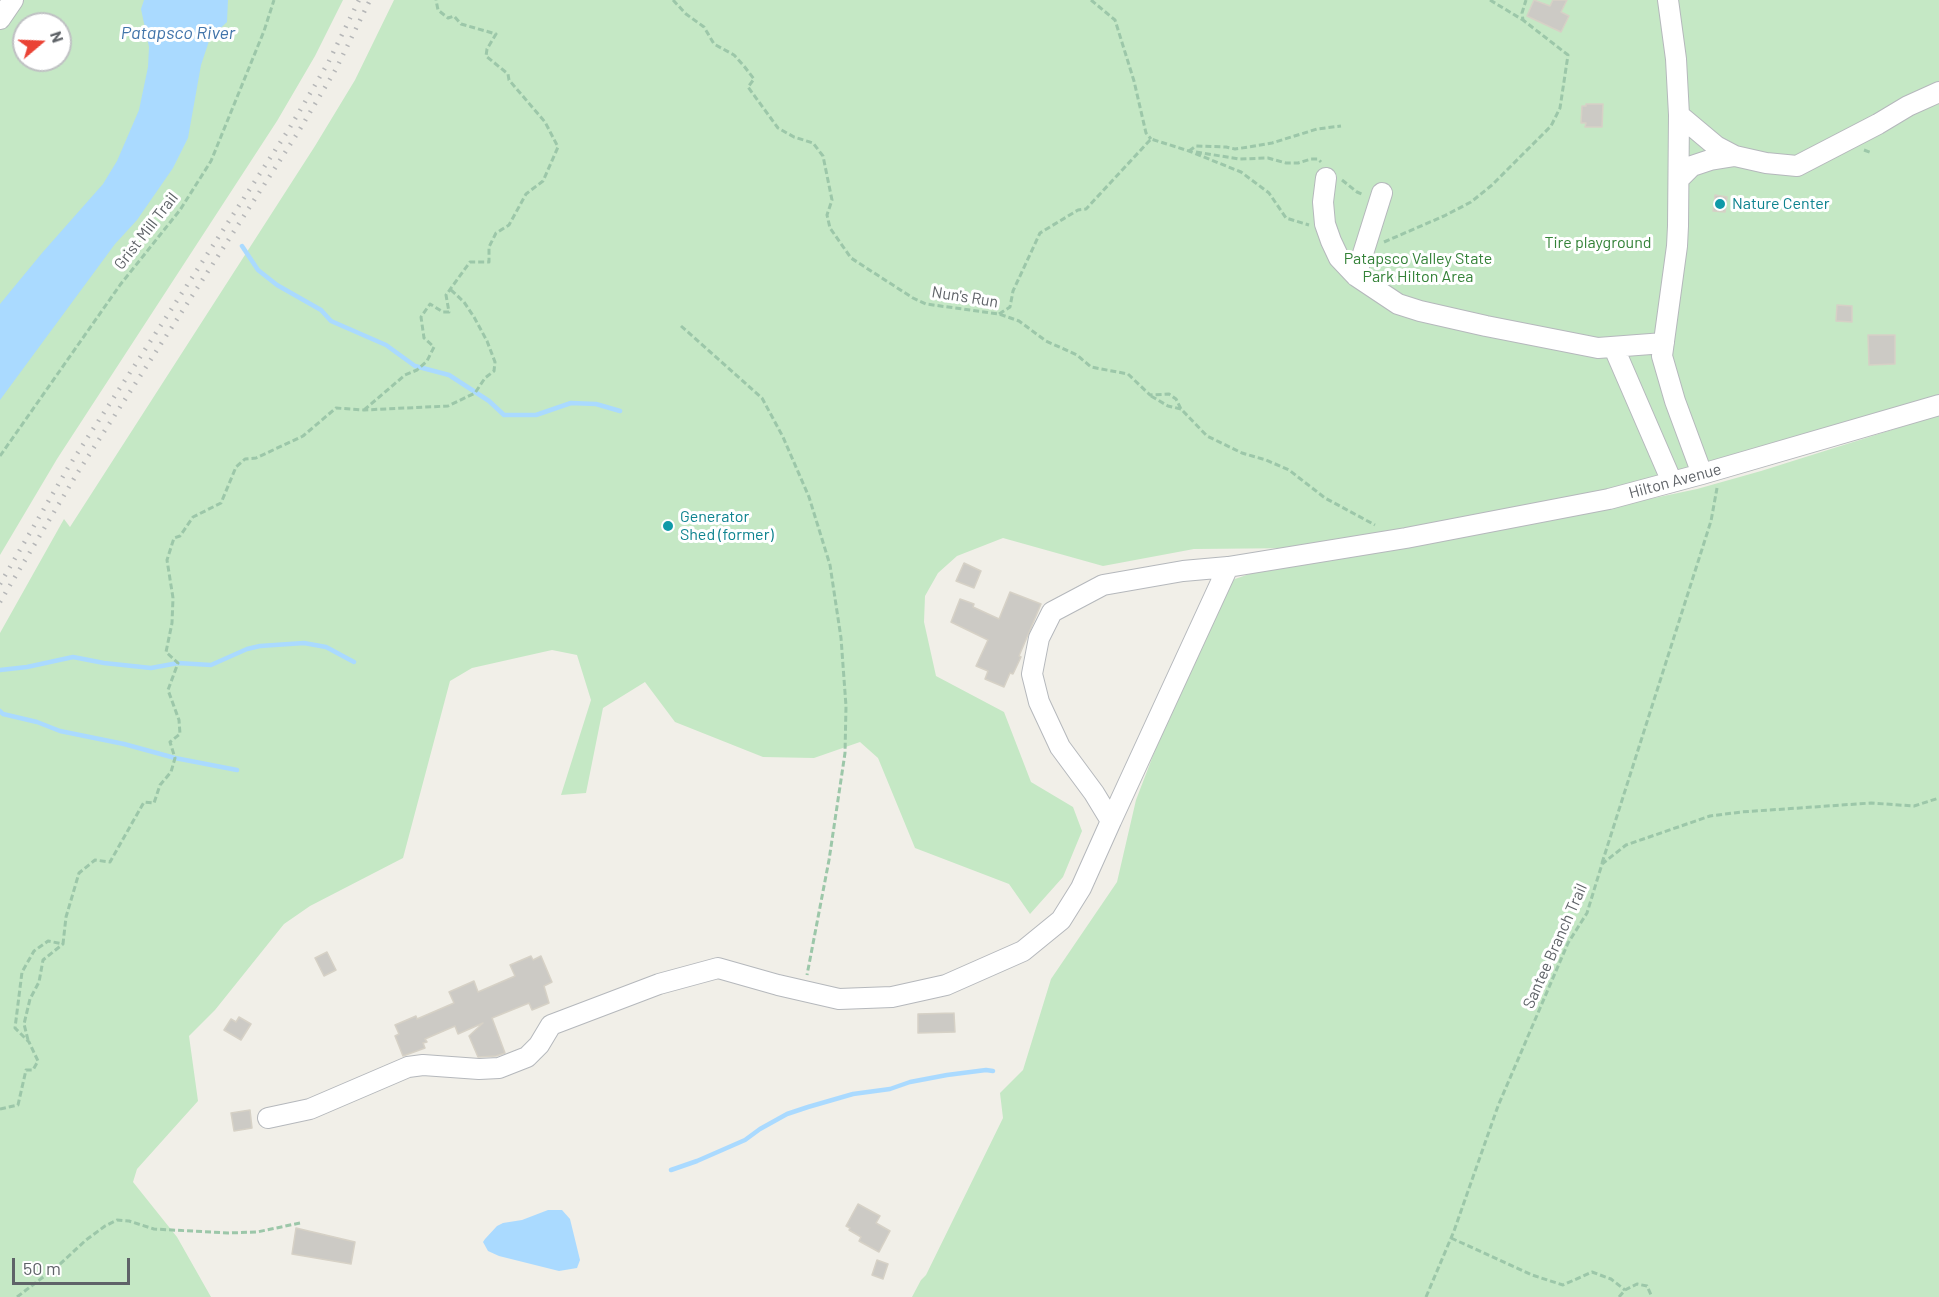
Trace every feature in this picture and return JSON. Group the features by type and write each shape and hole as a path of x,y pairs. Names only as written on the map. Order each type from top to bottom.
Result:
{"street":[{"path":"0,19 13,0"},
{"path":"1668,0 1676,58 1679,178 1677,246 1662,356 1666,374 1711,471"},
{"path":"1679,115 1716,146 1735,156 1766,163 1797,166 1908,106 1939,92"},
{"path":"1679,178 1692,166 1735,156"},
{"path":"1335,180 1323,202 1325,225 1340,258 1356,276 1398,304 1420,311 1598,348 1664,343"},
{"path":"1356,276 1377,195"},
{"path":"1614,348 1672,482"},
{"name":"Hilton Avenue","path":"1111,821 1094,793 1060,747 1039,702 1032,674 1039,638 1052,612 1103,585 1383,542 1587,503 1672,482 1939,405"},
{"path":"268,1118 310,1109 408,1067 423,1065 499,1068 527,1058 539,1045 551,1025 659,984 718,968 839,999 892,997 946,985 1023,951 1061,920 1081,888 1228,567"}],"path":[{"name":"Grist Mill Trail","path":"0,456 120,285 180,210 211,161 264,31 274,0"},
{"path":"363,410 405,375 417,370 427,361 434,347 424,338 421,317 430,304 443,312 449,312 446,295 470,262 489,262 489,246 496,233 509,225 526,194 543,181 558,147 545,122 509,80 508,74 486,56 487,49 496,34 461,24 454,15 448,18 438,10 436,0"},
{"name":"Nun's Run","path":"674,0 686,14 704,27 714,44 734,55 744,66 754,79 748,87 778,128 794,137 813,143 823,156 832,200 826,215 830,228 851,258 892,286 926,304 999,314 1019,321 1046,341 1077,355 1090,366 1128,374 1150,395"},
{"path":"1091,0 1114,20 1134,81 1146,133 1151,140 1189,151 1241,172 1269,193 1286,218 1313,227 1325,225"},
{"path":"1383,243 1470,202 1492,185 1551,126 1560,108 1568,55 1523,20 1490,0"},
{"path":"1523,20 1522,13 1526,0"},
{"path":"1189,151 1196,146 1235,149 1249,147 1272,143 1317,129 1341,126"},
{"path":"999,314 1010,307 1013,291 1040,233 1078,210 1086,209 1151,140"},
{"path":"1189,151 1239,159 1268,158 1286,163 1318,159"},
{"path":"1335,180 1357,192 1377,195"},
{"path":"0,1109 18,1105 26,1070 33,1070 38,1061 24,1024 30,999 39,982 43,960 63,944 66,917 79,873 95,860 110,862 144,802 154,802 160,785 171,772 175,758 170,742 180,734 179,720 168,690 178,663 166,652 172,623 173,598 167,560 174,538 180,536 193,518 221,503 236,466 245,459 256,458 303,436 336,408 363,410 448,406 475,393 485,378 494,372 495,362 487,341 464,302 450,289"},
{"path":"681,326 762,398 783,437 809,497 830,565 841,638 846,706 845,753 829,860 804,991"},
{"path":"1150,395 1169,394 1176,399 1181,409 1207,436 1242,453 1289,470 1324,498 1381,529 1383,542"},
{"path":"1150,395 1168,406 1181,409"},
{"name":"Santee Branch Trail","path":"1426,1297 1451,1238 1498,1106 1568,943 1587,913 1711,521 1711,471"},
{"path":"1602,864 1626,845 1710,816 1871,803 1914,806 1939,798"},
{"path":"29,1042 15,1028 22,972 34,951 48,940 63,944"},
{"path":"18,1297 59,1265 86,1240 117,1220 129,1221 154,1229 228,1233 256,1232 300,1223"},
{"path":"1451,1238 1523,1271 1563,1285 1592,1272 1611,1279 1625,1290"},
{"path":"1619,1297 1625,1290 1637,1284 1647,1286 1652,1297"}],"green space":[{"path":"0,0 343,0 315,56 277,121 57,459 0,555"},
{"path":"394,0 1939,0 1939,412 1526,525 1697,489 1939,415 1939,1297 912,1297 926,1275 1003,1118 1000,1093 1023,1070 1051,979 1117,882 1136,800 1192,654 1232,580 1267,568 1303,548 1194,549 1103,566 1003,538 957,556 938,573 925,596 924,622 936,676 1004,712 1031,782 1073,807 1082,831 1063,877 1030,914 1009,884 915,848 878,758 860,742 814,758 763,757 675,722 645,682 603,708 586,793 561,795 591,700 577,655 552,650 472,668 450,681 403,858 310,906 284,924 215,1010 189,1036 198,1101 137,1169 133,1182 177,1237 211,1297 0,1297 0,633 64,519 70,527 315,146 355,80"}],"water":[{"name":"Patapsco River","path":"144,0 228,0 227,22 210,38 201,65 188,138 173,168 137,220 115,244 0,400 0,304 103,184 117,161 139,110 148,67 149,47 141,9"},
{"path":"548,1210 562,1210 570,1219 580,1260 577,1268 559,1271 499,1256 488,1251 483,1242 497,1226"}],"building":[{"path":"1534,0 1550,6 1553,0 1567,0 1561,12 1569,16 1561,32 1527,16"},
{"path":"1603,104 1602,127 1585,127 1586,123 1581,123 1582,106"},
{"name":"Nature Center","path":"1715,195 1727,197 1725,212 1713,211"},
{"path":"1837,305 1852,306 1852,322 1836,321"},
{"path":"1868,335 1895,335 1895,364 1869,365"},
{"path":"964,563 981,571 974,588 956,581"},
{"path":"1010,592 1041,604 1019,656 1021,657 1004,687 985,679 988,671 976,666 988,640 951,622 960,599 974,604 973,607 999,619"},
{"path":"327,952 336,970 324,976 315,958"},
{"path":"531,956 533,960 541,956 552,982 544,986 549,1003 532,1010 529,1003 492,1018 505,1053 478,1057 469,1036 483,1023 458,1034 455,1026 425,1039 427,1042 423,1043 425,1048 403,1056 395,1036 399,1034 395,1025 416,1016 417,1019 454,1003 449,992 474,981 478,992 515,976 510,965"},
{"path":"954,1013 955,1032 918,1033 918,1014"},
{"path":"239,1017 251,1024 241,1040 224,1030 231,1019 236,1022"},
{"path":"250,1110 252,1128 234,1131 231,1113"},
{"path":"858,1204 880,1216 876,1223 890,1231 879,1252 859,1241 861,1237 846,1226"},
{"path":"296,1228 355,1242 351,1264 292,1254"},
{"path":"877,1260 888,1264 883,1279 872,1275"}],"waterway":[{"path":"242,246 258,270 277,285 321,310 331,321 386,345 415,366 449,375 489,401 504,415 536,415 571,403 596,404 620,411"},
{"path":"0,670 73,657 151,668 178,663 211,665 247,649 304,643 326,647 354,662"},
{"path":"0,711 3,714 37,722 60,731 237,770"},
{"path":"671,1170 745,1140 787,1114 808,1107 853,1094 890,1089 910,1082 947,1075 993,1071"}],"railway":[{"path":"0,584 69,466 289,129 328,63 359,0"},
{"path":"0,602 78,472 297,134 336,69 370,0"}],"place":[{"name":"Nature Center","path":"1720,204"},
{"name":"Generator Shed (former)","path":"668,526"}],"park label":[{"name":"Tire playground","path":"1598,243"},
{"name":"Patapsco Valley State Park Hilton Area","path":"1418,268"}]}
